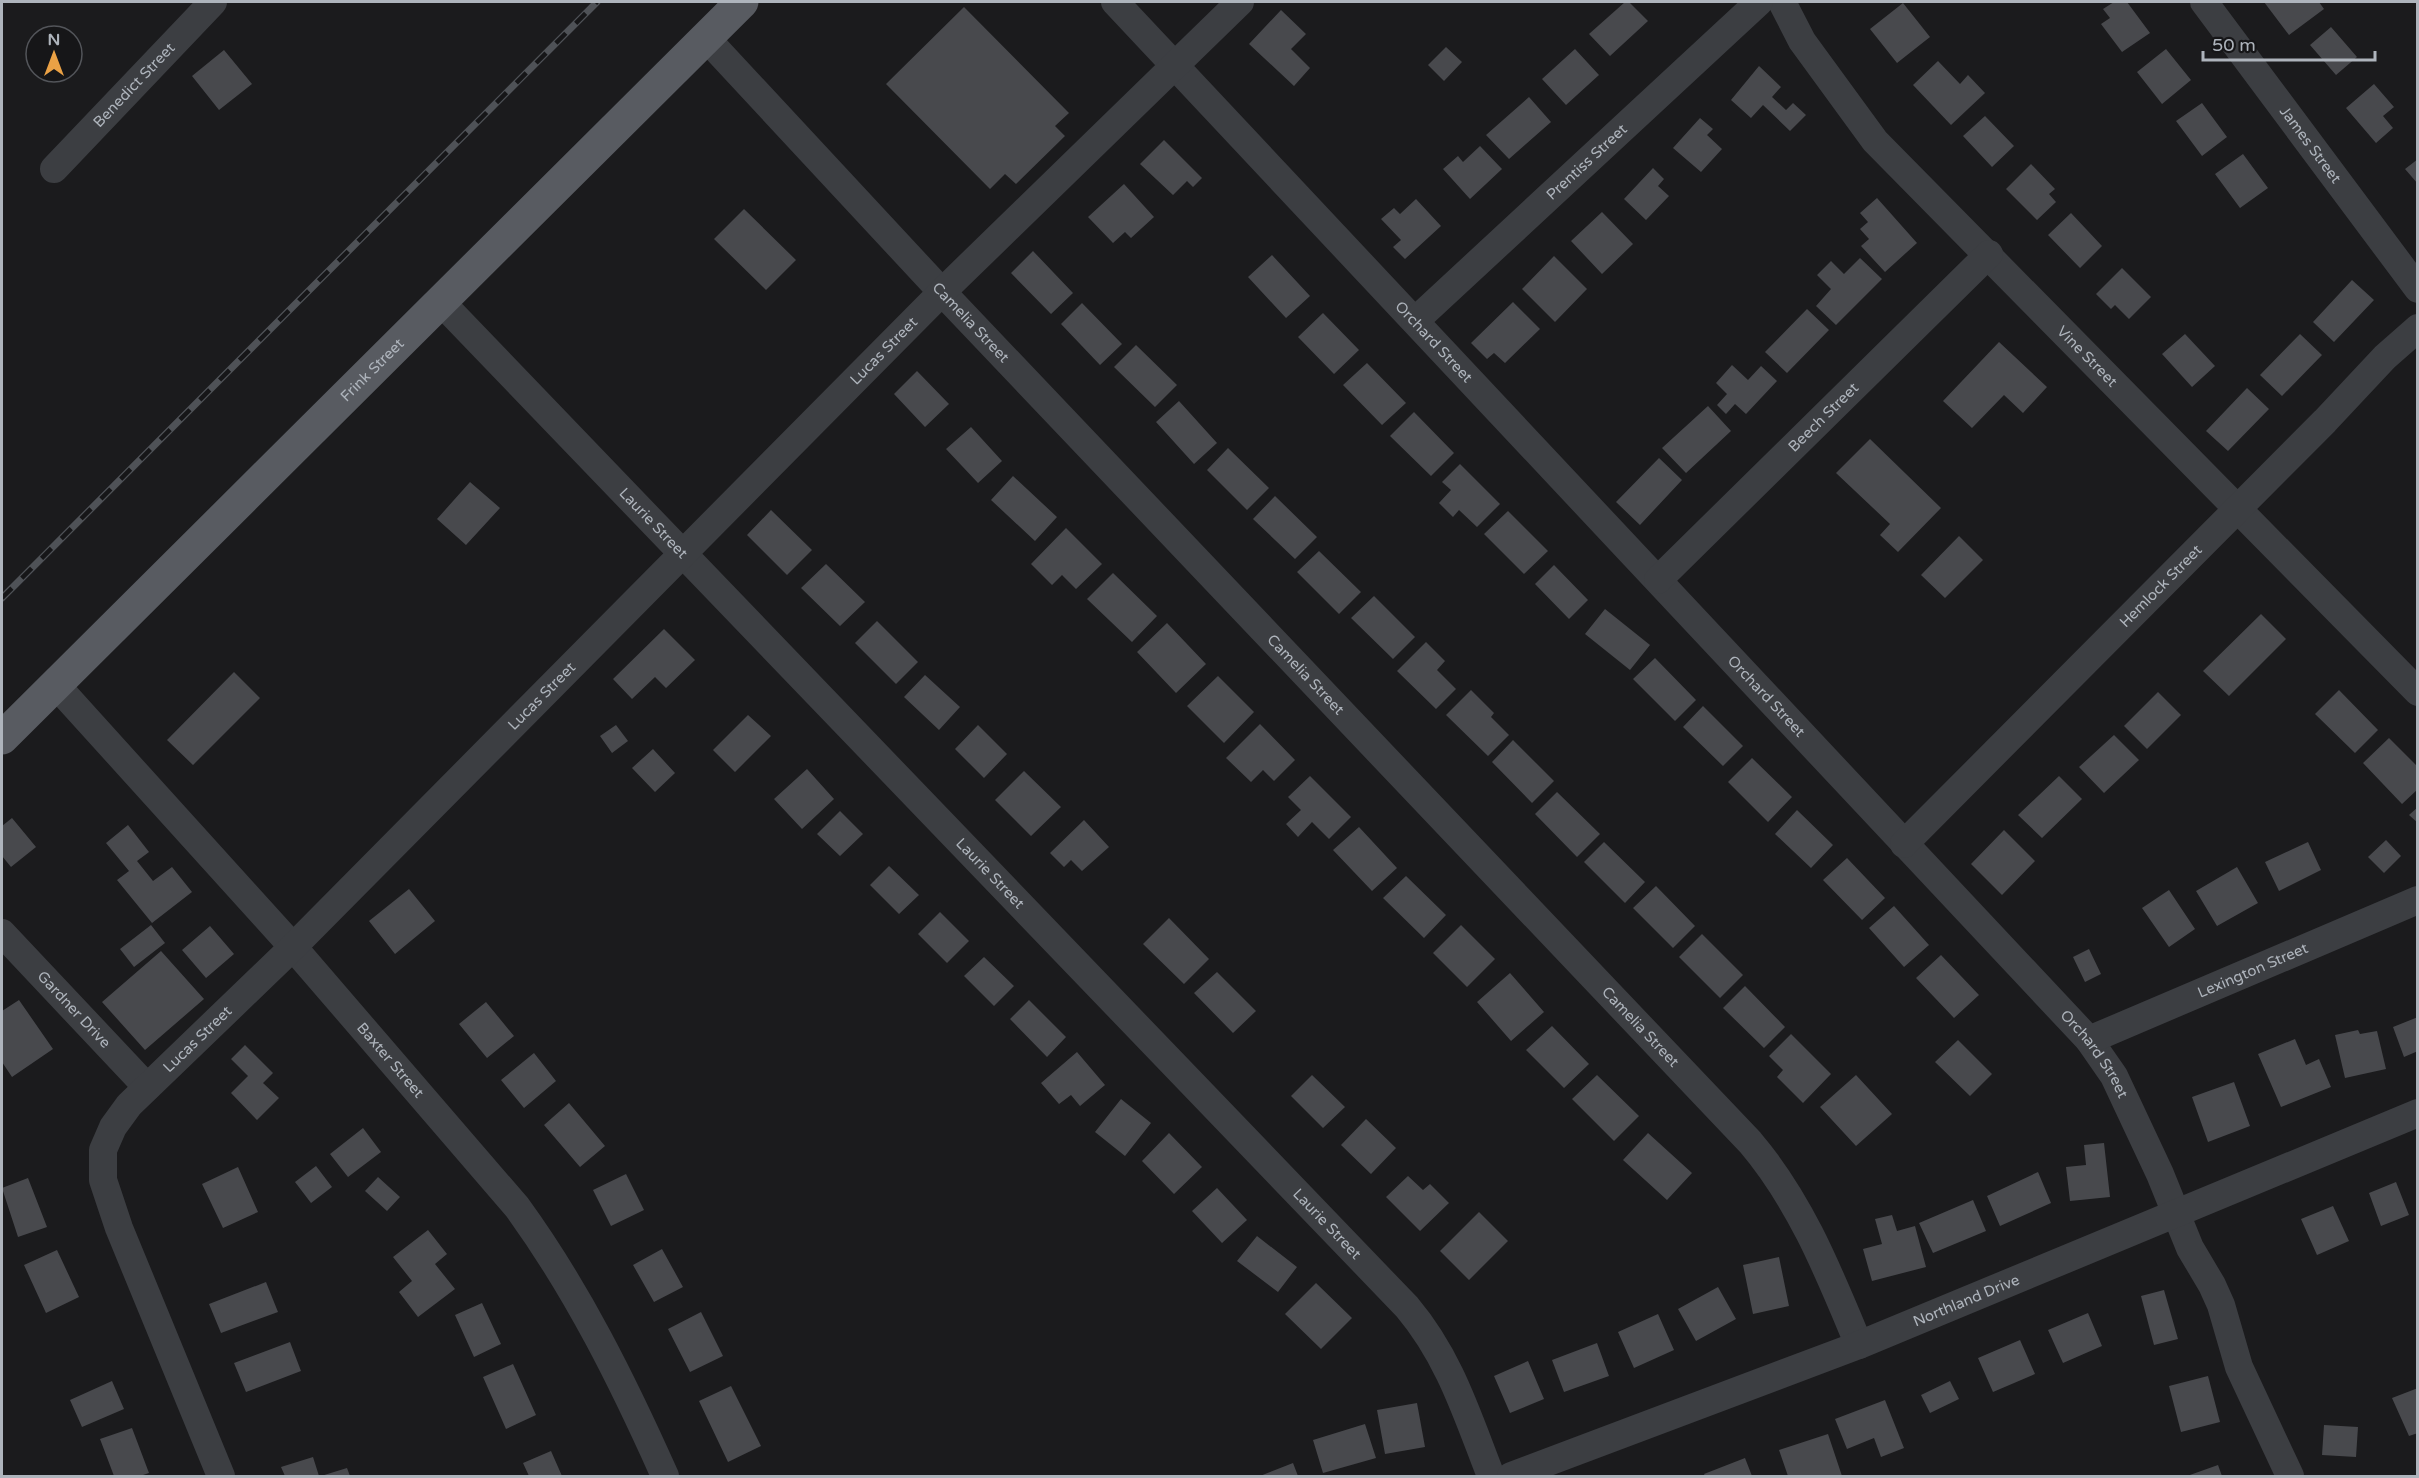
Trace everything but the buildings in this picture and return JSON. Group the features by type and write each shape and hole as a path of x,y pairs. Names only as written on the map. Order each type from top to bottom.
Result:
{"main road":[{"name":"Frink Street","path":"2,738 742,2"}],"street":[{"name":"Benedict Street","path":"54,169 213,2"},
{"name":"Orchard Street","path":"1115,2 2089,1040 2114,1076 2178,1214 2190,1248 2221,1305 2239,1367 2290,1476"},
{"name":"Lucas Street","path":"221,1476 119,1228 103,1180 103,1150 113,1127 129,1105 293,947 942,292 1240,2"},
{"name":"Prentiss Street","path":"1415,321 1759,2"},
{"name":"Vine Street","path":"1782,2 1802,40 1875,141 1921,190 1989,254 2157,429 2418,692"},
{"name":"James Street","path":"2204,2 2418,289"},
{"name":"Camelia Street","path":"705,37 942,292 1750,1142 1791,1197 1821,1254 1859,1345"},
{"name":"Beech Street","path":"1658,580 1989,254"},
{"name":"Laurie Street","path":"440,301 681,555 1407,1307 1438,1348 1450,1371 1491,1476"},
{"name":"Hemlock Street","path":"1904,844 2238,509 2385,357 2418,328"},
{"name":"Baxter Street","path":"55,684 293,947 517,1207 547,1248 623,1382 665,1476"},
{"name":"Lexington Street","path":"2089,1040 2418,900"},
{"name":"Gardner Drive","path":"2,933 147,1087"},
{"name":"Northland Drive","path":"1510,1476 1859,1345 2418,1113"}],"railway":[{"path":"2,598 597,2"}]}
